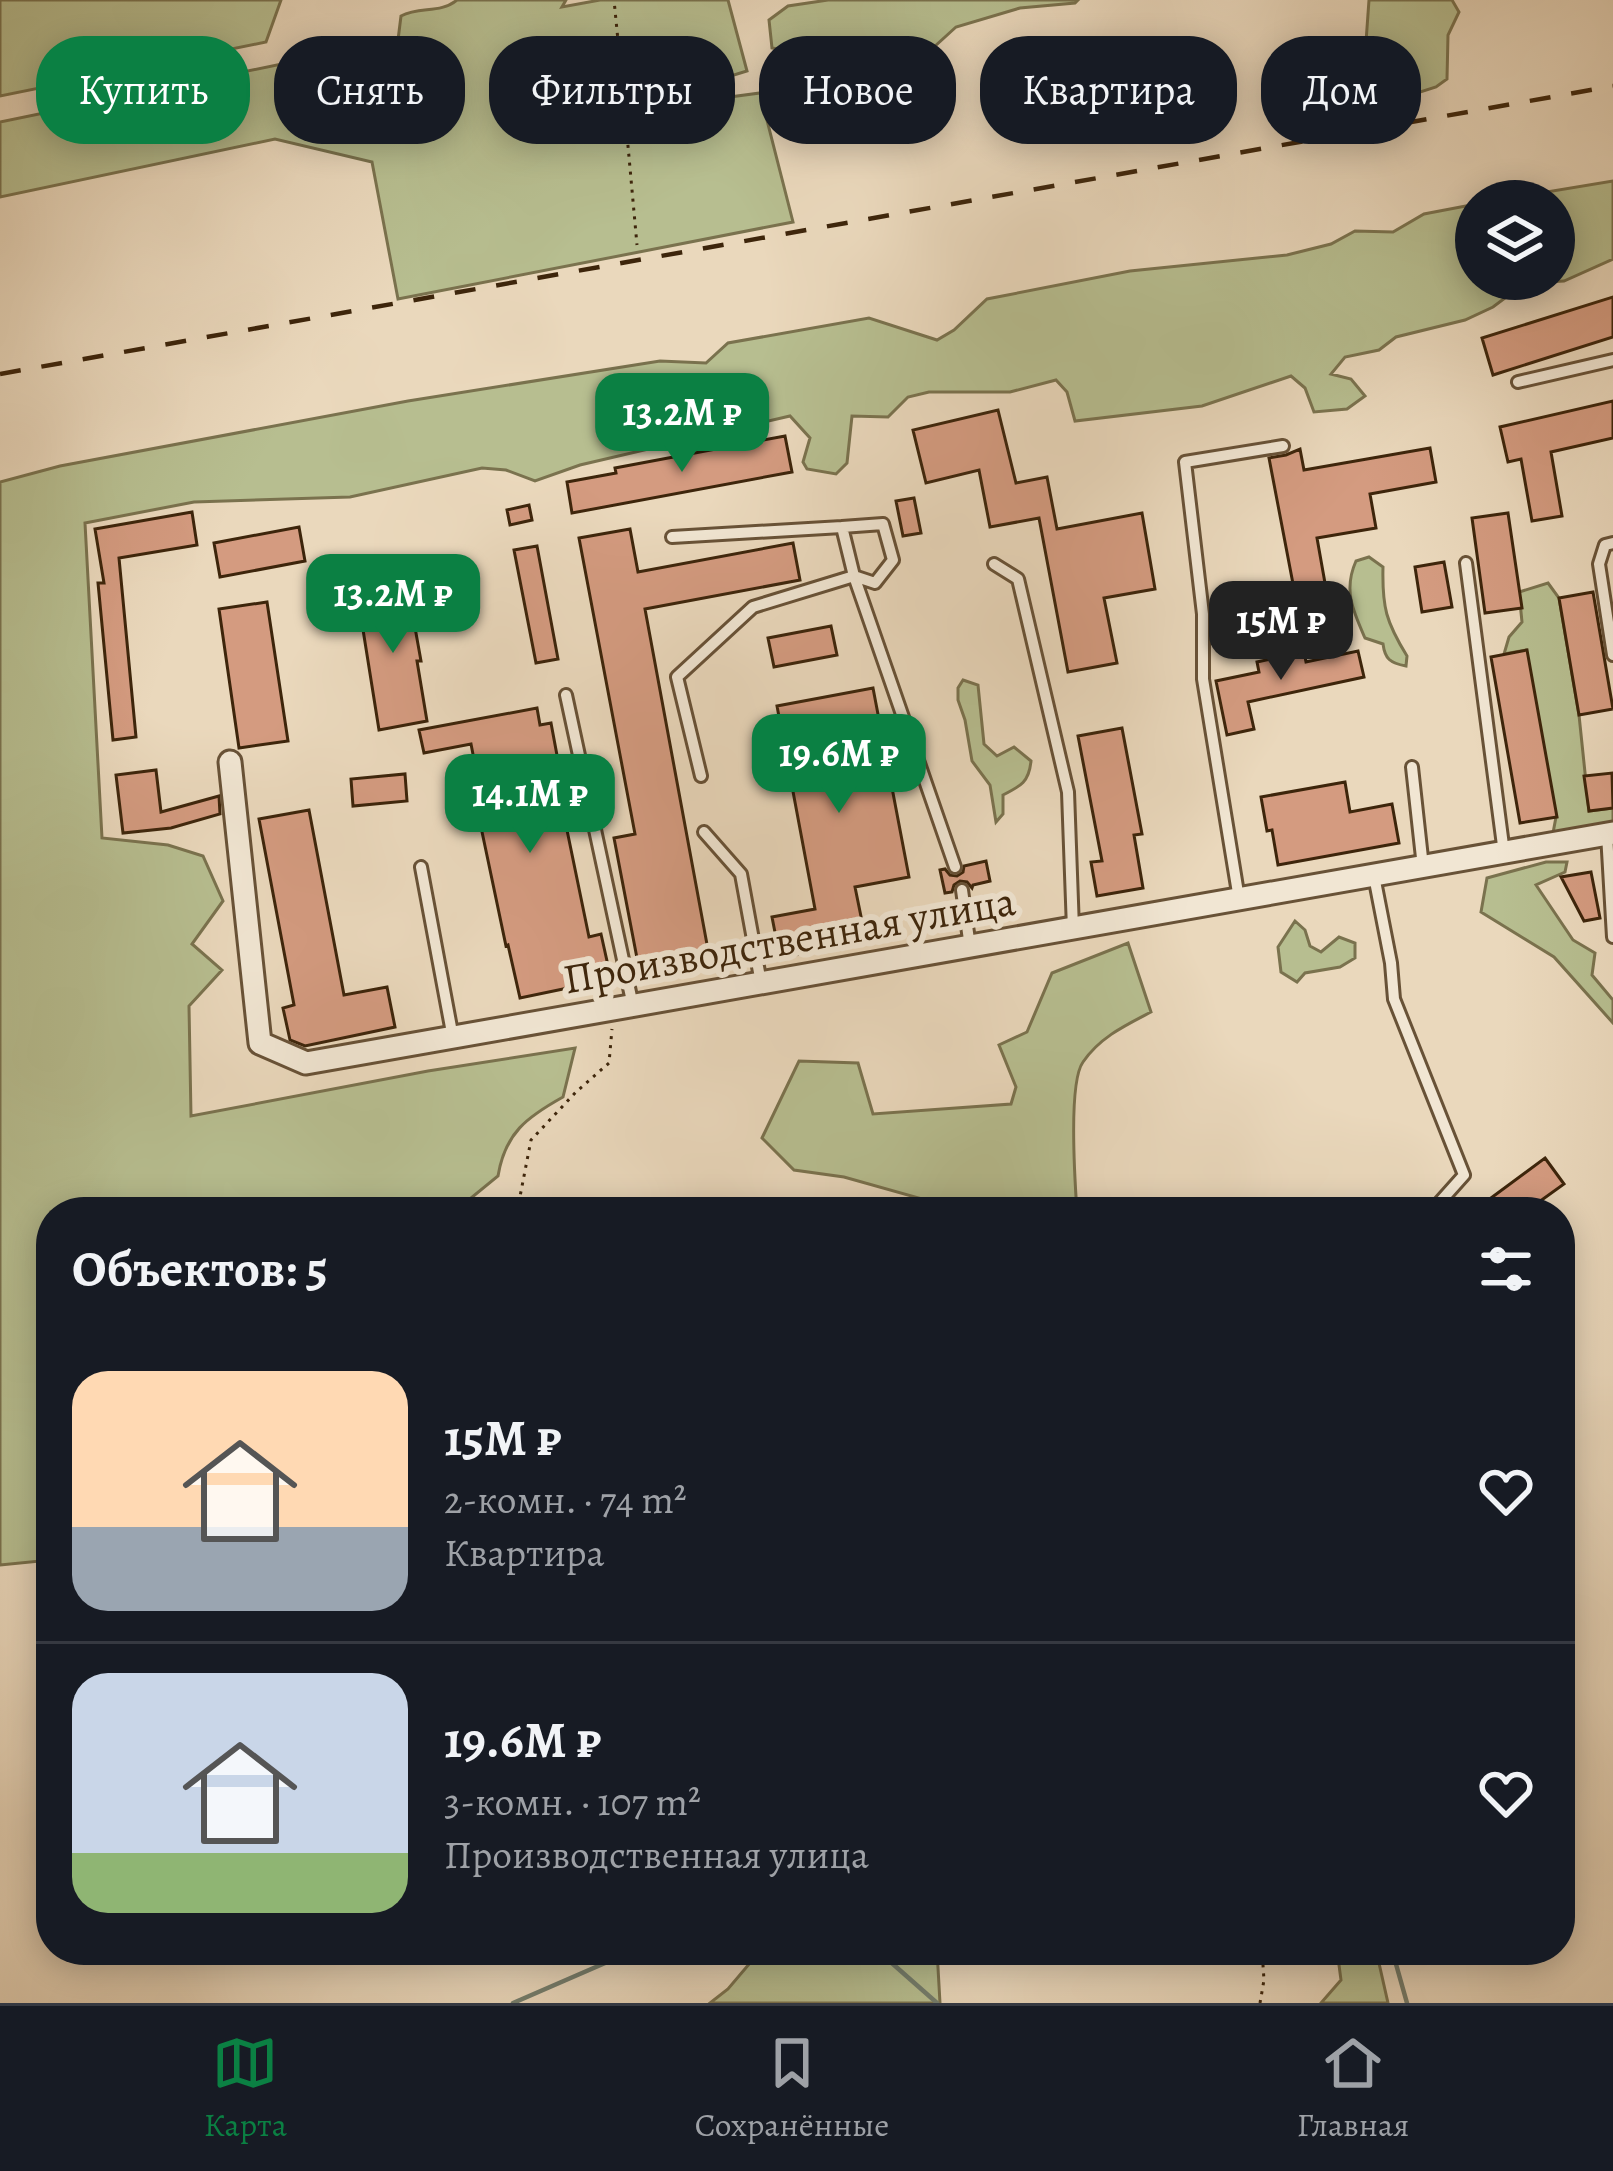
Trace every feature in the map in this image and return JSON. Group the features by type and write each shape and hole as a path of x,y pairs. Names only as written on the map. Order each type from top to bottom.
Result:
{"street":[{"name":"Производственная улица","path":"230,762 260,1043 306,1063 1610,834"}],"lane":[{"path":"1518,382 1613,360"},
{"path":"1239,899 1203,679 1203,614 1185,462 1283,446"},
{"path":"672,537 883,524 892,560 875,583 854,576 753,607 677,677 700,776"},
{"path":"842,527 854,576 955,867"},
{"path":"1613,543 1605,544 1599,564 1613,648"},
{"path":"1466,563 1504,853"},
{"path":"994,565 1018,579 1068,791 1073,928"},
{"path":"566,695 623,1007"},
{"path":"1412,767 1423,867"},
{"path":"704,832 741,874 761,983"},
{"path":"1610,834 1613,937"},
{"path":"421,867 453,1037"},
{"path":"1374,876 1394,999 1464,1175 1444,1197"},
{"path":"962,890 970,947"}],"path":[{"path":"614,0 618,36"},
{"path":"628,144 638,244"},
{"path":"520,1197 531,1139 609,1063 623,1007"},
{"path":"1260,2003 1263,1965"}],"green space":[{"path":"0,0 281,0 266,42 250,45 250,36 36,36 36,89 0,96"},
{"path":"457,0 566,0 562,7 600,0 728,0 747,71 735,75 735,36 489,36 489,144 735,144 735,96 759,93 759,144 773,144 793,222 398,299 372,162 296,144 465,144 465,36 398,36 401,16"},
{"path":"828,0 1078,0 1020,8 956,27 946,36 771,36 769,20 788,6"},
{"path":"1369,0 1452,0 1459,12 1448,35 1447,79 1421,92 1421,36 1366,36"},
{"path":"274,66 274,139 0,197 0,122 36,115 36,144 250,144 250,70"},
{"path":"1613,181 1613,259 1575,276 1575,187"},
{"path":"1455,208 1455,300 1502,300 1465,320 1396,337 1379,350 1345,357 1331,374 1351,379 1365,396 1347,409 1314,412 1305,388 1291,376 1202,406 1075,421 1067,392 1056,380 1010,392 929,392 908,397 888,417 852,416 847,463 836,474 807,469 803,462 810,438 790,416 580,465 535,481 506,470 482,468 350,497 194,502 85,523 102,838 168,845 203,856 223,901 192,944 222,970 189,1006 191,1116 575,1048 563,1097 520,1128 506,1148 498,1176 472,1197 36,1197 36,1561 0,1565 0,482 60,466 408,401 660,361 706,363 728,343 869,318 937,340 987,299 1130,271 1287,255 1331,244 1355,231 1393,232 1424,214"},
{"path":"1369,557 1383,567 1387,614 1407,656 1406,666 1389,660 1383,644 1365,638 1353,609 1352,572 1356,561"},
{"path":"1548,583 1559,598 1589,811 1613,808 1613,826 1553,833 1556,817 1526,650 1504,654 1509,637 1522,622 1519,592"},
{"path":"963,680 978,685 984,744 997,756 1014,747 1031,761 1023,783 1003,795 1003,814 996,822 990,785 972,761 958,700"},
{"path":"1546,862 1567,862 1565,872 1536,885 1573,940 1595,953 1592,975 1613,1000 1613,1023 1554,957 1481,912 1487,878"},
{"path":"1295,921 1305,930 1310,946 1321,952 1339,937 1355,943 1355,958 1340,967 1305,973 1297,982 1281,972 1278,947"},
{"path":"1128,943 1151,1012 1105,1039 1078,1073 1076,1197 915,1197 844,1177 794,1170 762,1138 799,1061 858,1063 873,1114 1011,1104 1016,1087 999,1045 1027,1032 1052,973"},
{"path":"748,1965 938,1965 940,2003 710,2003"},
{"path":"1339,1965 1379,1965 1388,2003 1321,2003 1341,1980"}],"building":[{"path":"1613,297 1613,337 1493,375 1482,338"},
{"path":"1613,401 1613,438 1551,452 1562,516 1532,521 1521,459 1508,462 1500,427"},
{"path":"998,410 1016,483 1047,477 1057,529 1142,513 1155,589 1104,598 1117,663 1068,672 1039,518 990,527 979,470 926,483 913,430"},
{"path":"785,436 792,472 572,513 567,482 616,473 615,468"},
{"path":"1430,448 1436,482 1370,494 1376,528 1317,538 1325,583 1294,589 1269,458 1300,449 1304,470"},
{"path":"914,498 921,533 903,536 896,501"},
{"path":"529,505 532,520 510,525 507,510"},
{"path":"192,512 197,545 119,558 136,737 113,740 98,583 104,583 95,529"},
{"path":"1508,513 1522,608 1485,613 1472,518"},
{"path":"299,527 305,561 220,577 214,543"},
{"path":"630,529 638,572 793,543 800,580 645,609 711,966 641,979 614,838 635,834 579,538"},
{"path":"537,546 558,659 536,663 514,550"},
{"path":"1444,562 1452,607 1422,612 1415,567"},
{"path":"407,583 427,721 379,730 357,592"},
{"path":"1593,592 1613,709 1579,715 1559,598"},
{"path":"267,602 288,741 239,748 219,609"},
{"path":"831,626 837,655 774,667 768,638"},
{"path":"1527,650 1557,817 1520,823 1491,657"},
{"path":"1358,651 1364,677 1248,702 1254,729 1227,735 1216,681 1259,672 1257,662 1304,652 1306,662"},
{"path":"873,688 909,877 855,887 866,941 780,958 772,917 815,909 777,706"},
{"path":"537,708 540,725 551,723 559,766 554,767 589,937 601,934 611,979 520,998 477,808 542,794 536,763 477,775 471,744 424,753 419,730"},
{"path":"1122,728 1142,834 1134,835 1143,888 1097,896 1091,862 1102,861 1078,736"},
{"path":"156,770 161,812 219,796 220,814 171,828 123,833 116,775"},
{"path":"1612,773 1613,808 1589,811 1584,776"},
{"path":"405,774 407,801 353,806 351,779"},
{"path":"1345,782 1350,812 1392,804 1399,843 1278,865 1261,797"},
{"path":"309,810 344,995 387,987 395,1027 305,1046 290,1040 283,1008 294,1005 259,819"},
{"path":"986,861 990,881 972,888 960,881 945,893 940,870 957,876 964,866"},
{"path":"1591,872 1600,918 1584,921 1561,877"},
{"path":"1545,1158 1564,1184 1546,1197 1492,1197"}],"waterway":[{"path":"513,2003 600,1965"},
{"path":"894,1965 937,2003"},
{"path":"1396,1965 1407,2003"}],"railway":[{"path":"0,374 1613,86"}]}
